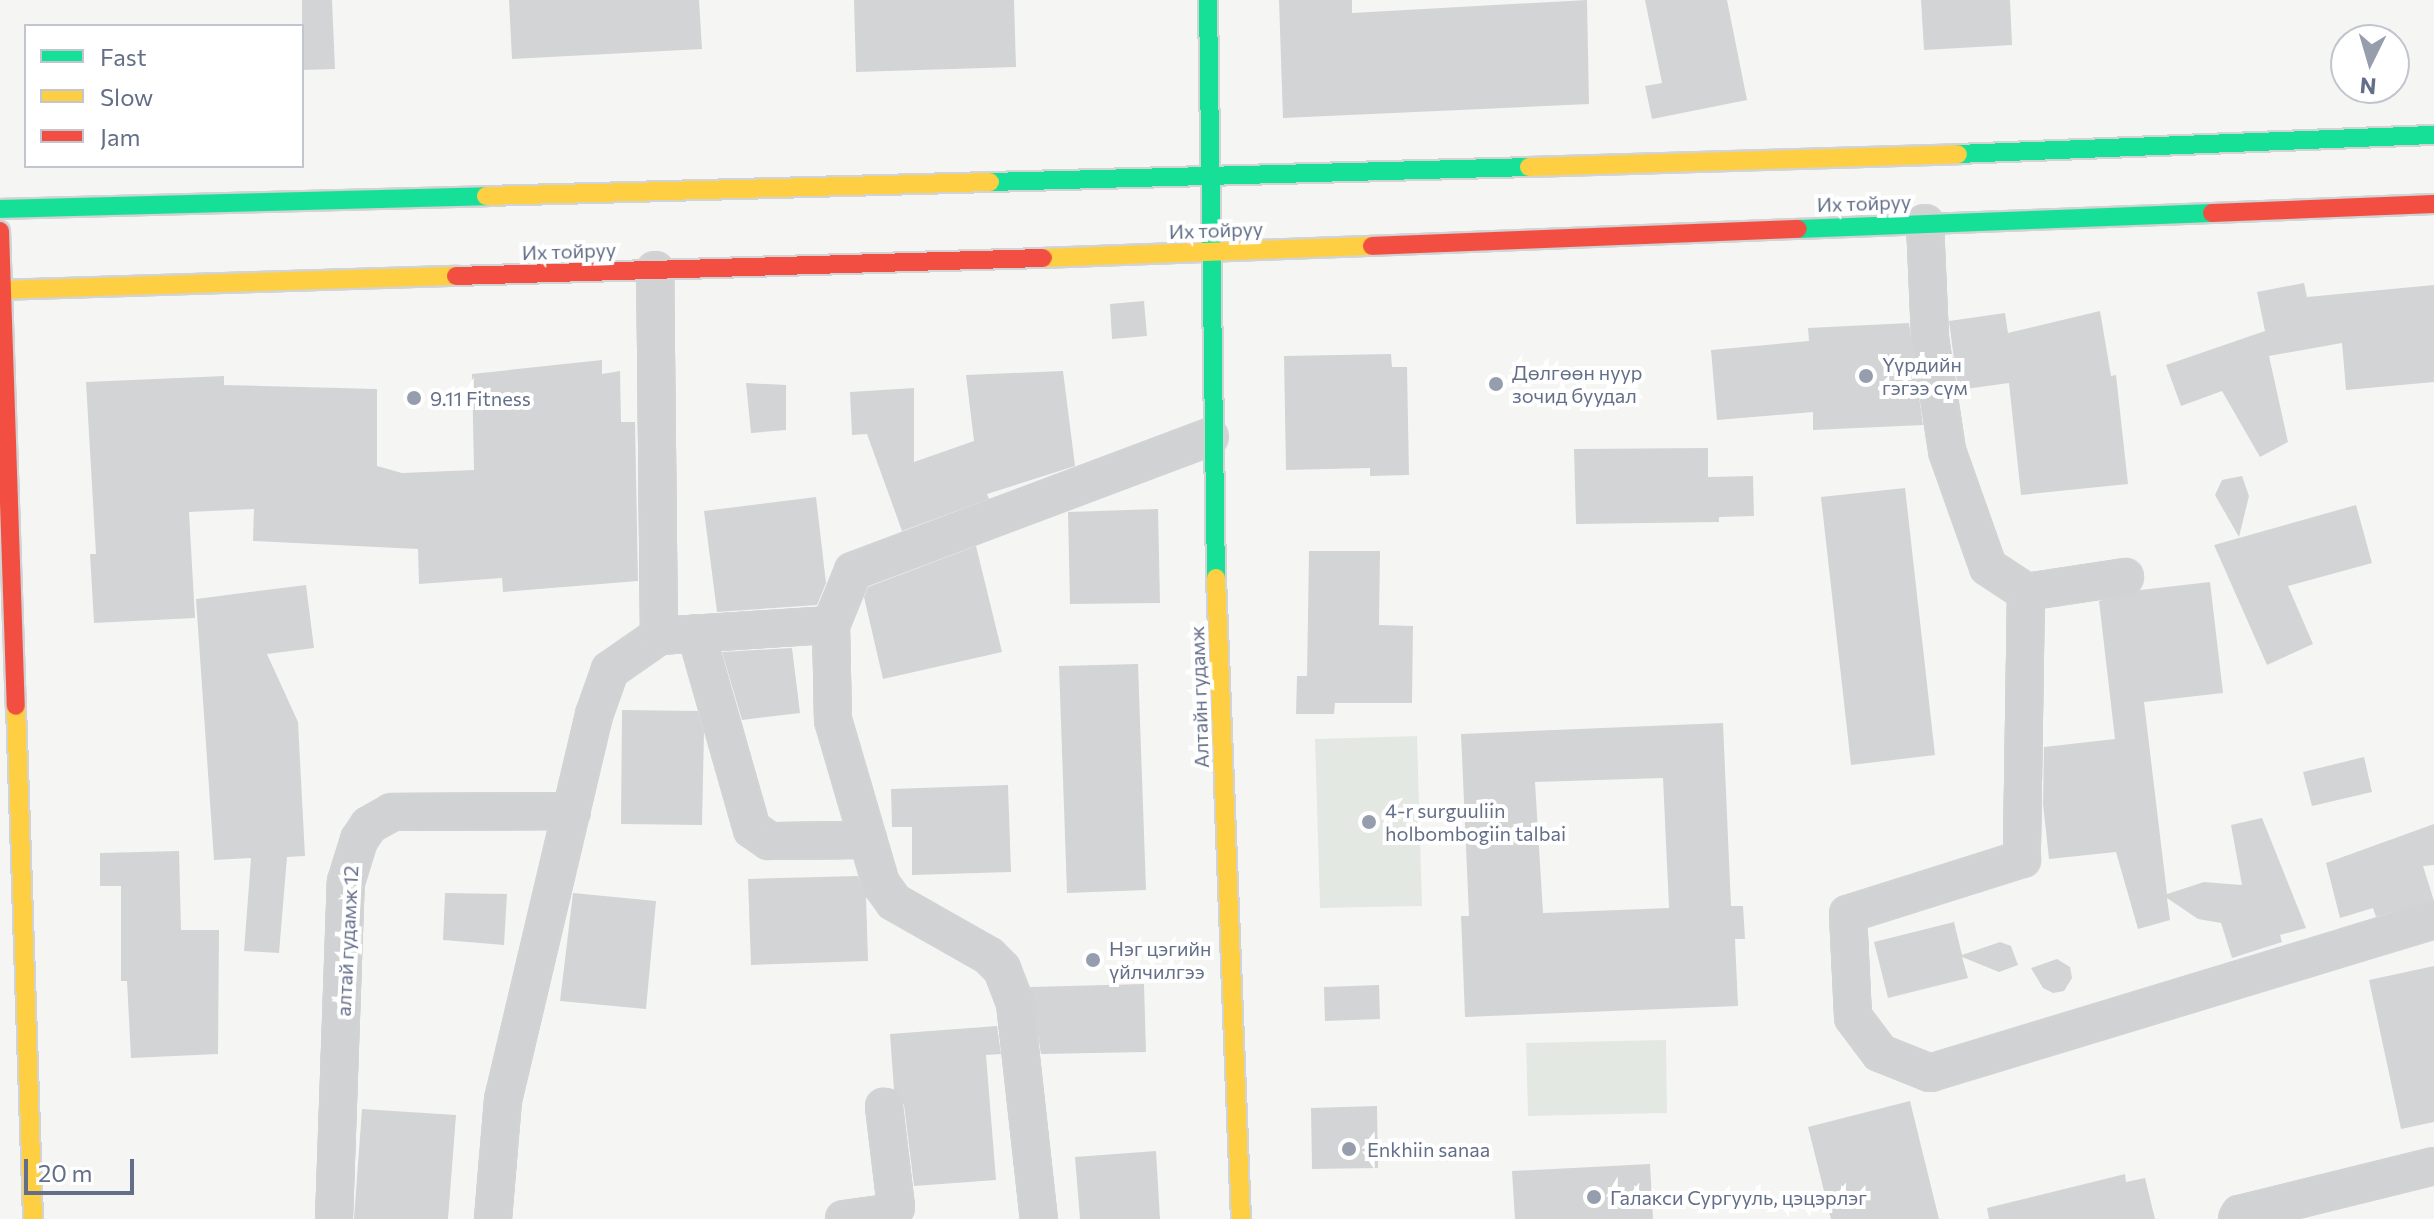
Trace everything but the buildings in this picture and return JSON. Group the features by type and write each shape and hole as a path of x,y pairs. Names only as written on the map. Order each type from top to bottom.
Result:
{"main road":[{"name":"Алтайн гудамж","path":"1208,0 1213,173 1210,437 1241,1219"},
{"path":"0,209 414,201 1213,173 1887,157 2434,135"},
{"name":"Их тойруу","path":"0,290 1210,253 2434,204"},
{"path":"0,231 9,770 33,1219"}],"street":[{"path":"1925,223 1930,338 1947,451 1988,567 2026,592 2125,577"},
{"path":"655,270 659,636"},
{"path":"1039,1219 1015,1003 1002,969 989,956 894,902 881,884 833,720 831,625 853,571 1210,437"},
{"path":"2026,592 2022,859 1848,914 1853,1017 1880,1053 1930,1073 2434,920"},
{"path":"493,1219 503,1100 572,811 610,670 659,636 831,625"},
{"path":"696,633 752,829 769,841 868,840"},
{"name":"алтай гудамж 12","path":"334,1219 346,882 359,840 369,825 392,812 572,811"},
{"path":"844,1219 896,1207 884,1107"},
{"path":"2237,1219 2240,1214 2434,1166"}],"shaded area":[{"name":"4-r surguuliin holbombogiin talbai","path":"1417,736 1422,906 1320,908 1315,739"},
{"path":"1666,1040 1667,1113 1528,1116 1526,1043"}],"traffic: fast":[{"path":"1208,0 1216,578"},
{"path":"1958,154 2434,135"},
{"path":"990,182 1529,167"},
{"path":"0,209 486,196"},
{"path":"1798,229 2212,213"}],"traffic: slow":[{"path":"1529,167 1958,154"},
{"path":"486,196 990,182"},
{"path":"1043,258 1372,246"},
{"path":"0,290 456,276"},
{"path":"1216,578 1241,1219"},
{"path":"16,706 33,1219"}],"traffic: jam":[{"path":"2212,213 2434,204"},
{"path":"1372,246 1798,229"},
{"path":"0,231 16,706"},
{"path":"456,276 1043,258"}],"place":[{"name":"Үүрдийн гэгээ сүм","path":"1866,376"},
{"name":"Дөлгөөн нуур зочид буудал","path":"1496,384"},
{"name":"9.11 Fitness","path":"414,398"},
{"name":"4-r surguuliin holbombogiin talbai","path":"1369,822"},
{"name":"Нэг цэгийн үйлчилгээ","path":"1093,960"},
{"name":"Enkhiin sanaa","path":"1349,1149"},
{"name":"Галакси Сургууль, цэцэрлэг","path":"1594,1197"}]}
